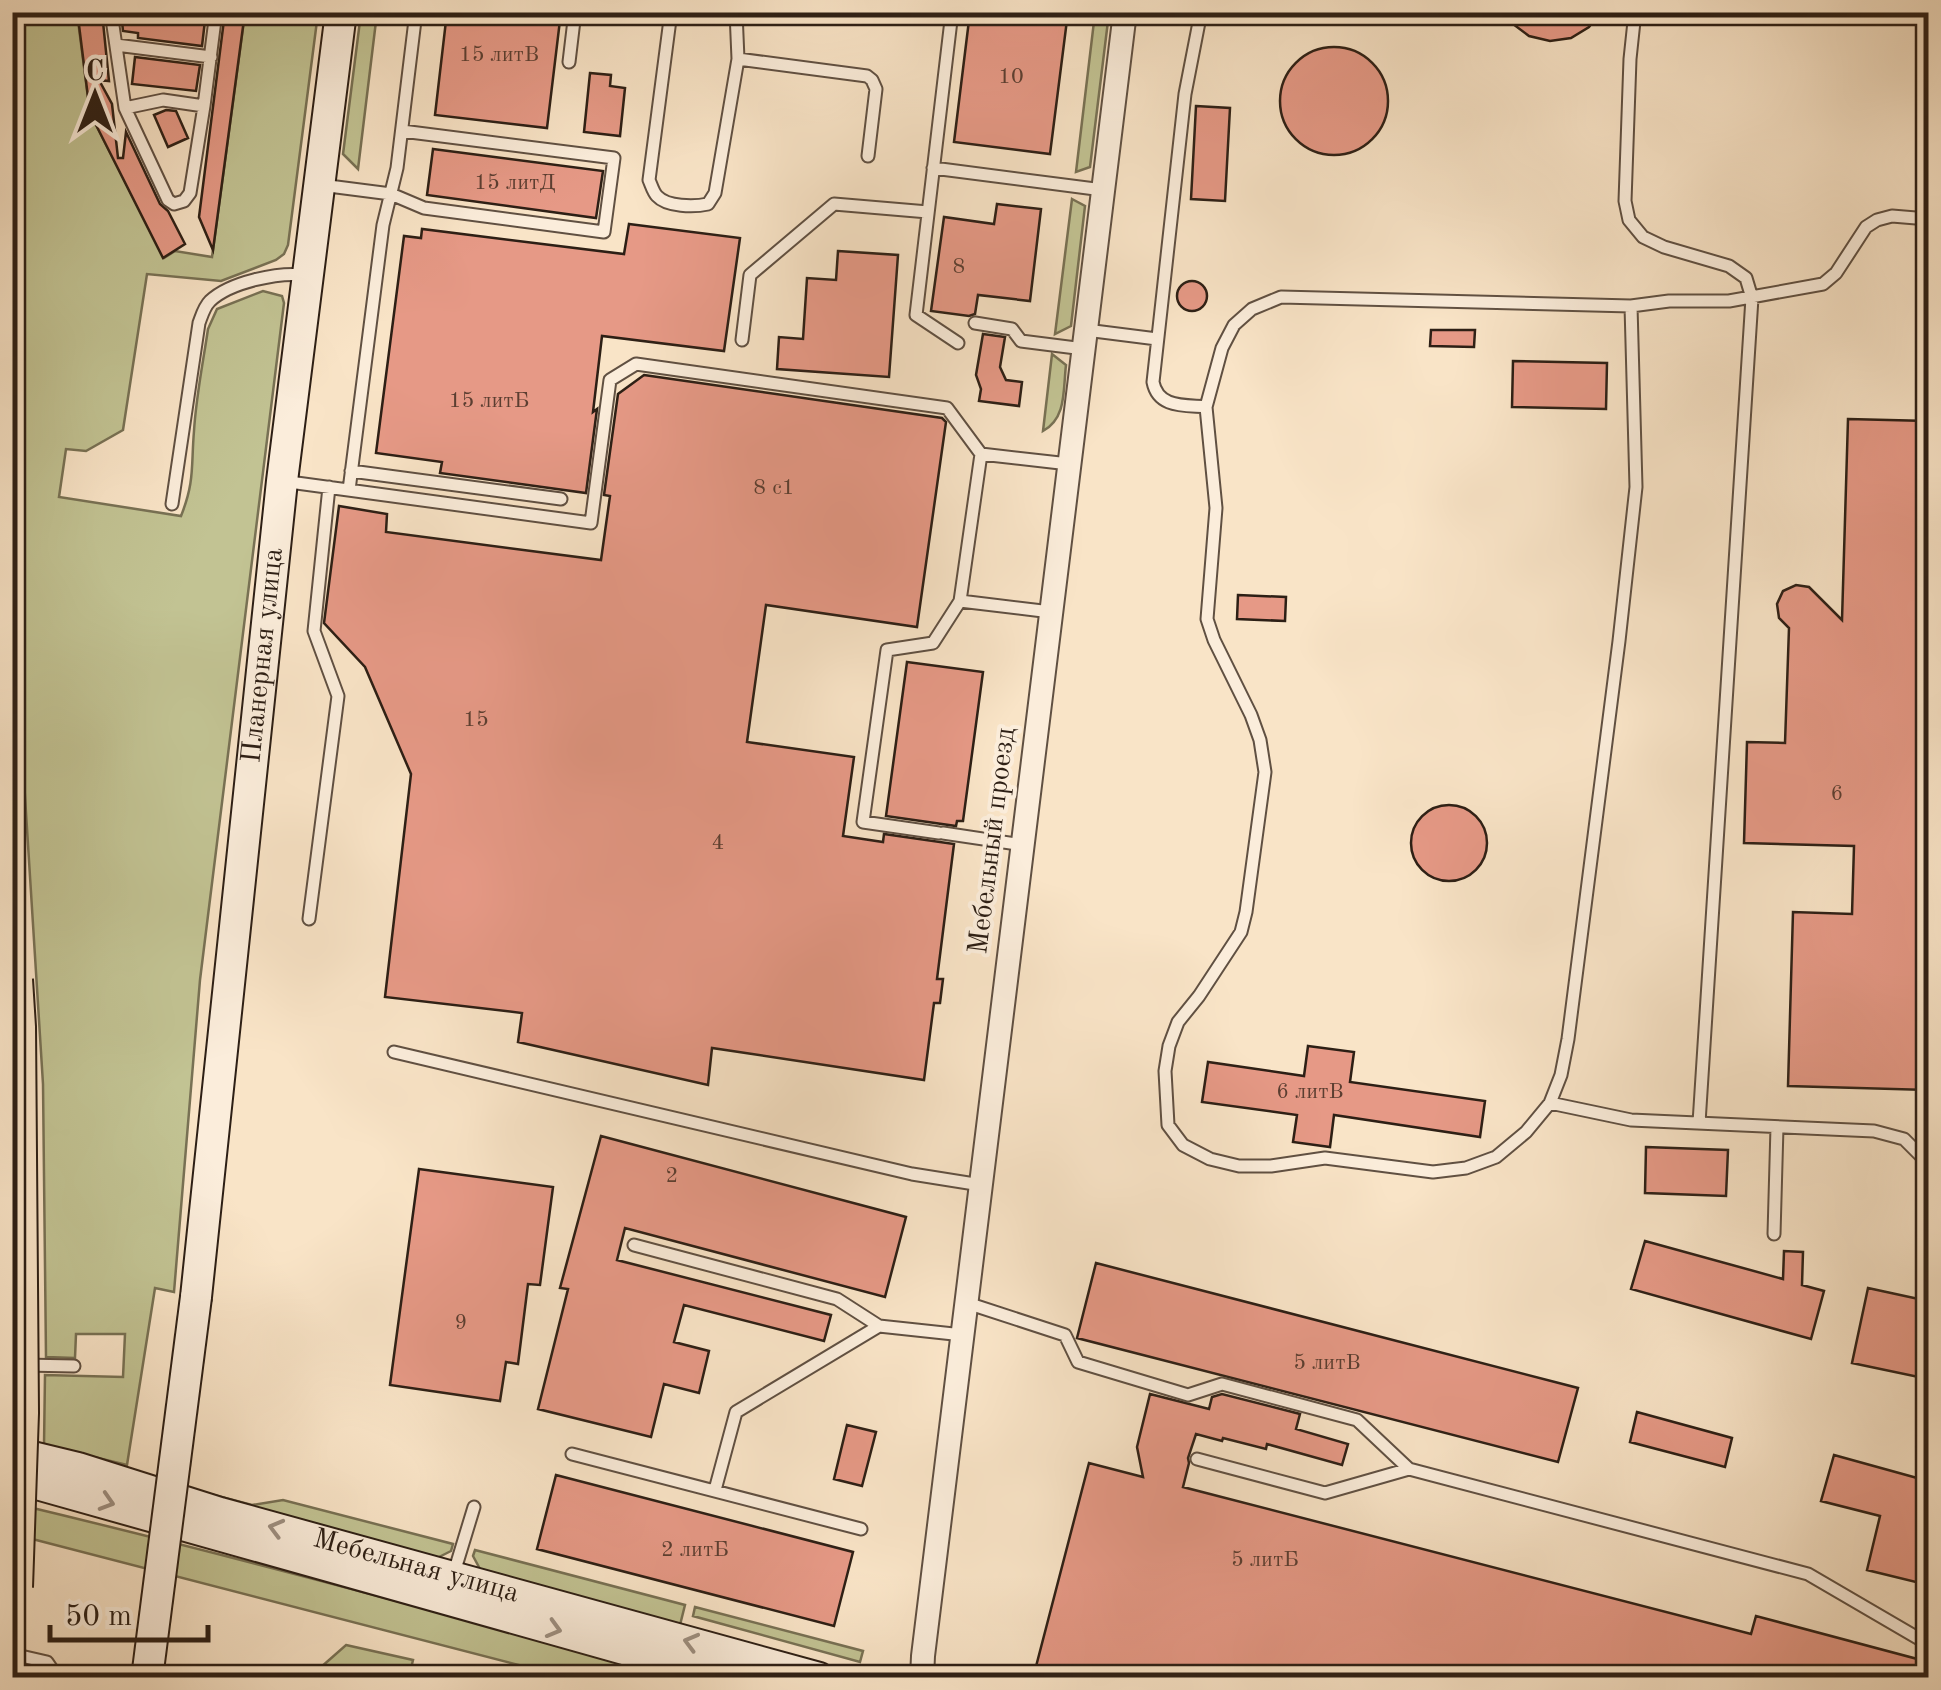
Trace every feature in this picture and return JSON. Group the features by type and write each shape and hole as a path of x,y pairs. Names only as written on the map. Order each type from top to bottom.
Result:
{"highway":[{"path":"12,980 16,1026 18,1413 12,1587"}],"main road":[{"name":"Планерная улица","path":"147,1678 196,1297 282,481 341,12"},
{"name":"Мебельная улица","path":"12,1452 78,1468 727,1678"},
{"name":"Мебельная улица","path":"12,1477 819,1678"}],"street":[{"name":"Мебельный проезд","path":"922,1678 1125,12"}],"lane":[{"path":"112,12 125,108 168,200 174,204 184,202 190,192 216,12"},
{"path":"349,490 383,225 397,168 416,12"},
{"path":"569,62 575,12"},
{"path":"671,12 650,180 658,198 698,206 708,204 715,193 738,59 736,12"},
{"path":"952,12 916,315 958,343"},
{"path":"1201,12 1185,94 1153,382 1155,392 1163,400 1206,406"},
{"path":"1635,12 1625,201 1629,220 1643,237 1664,247 1729,266 1746,278 1752,298 1699,1123"},
{"path":"116,44 210,56"},
{"path":"738,59 867,76 876,89 868,156"},
{"path":"125,108 163,100 204,106"},
{"path":"320,185 390,194 424,208 604,232 614,158 402,131"},
{"path":"934,168 1103,190"},
{"path":"742,340 750,275 834,204 928,212"},
{"path":"1631,306 1636,487 1568,1039 1561,1075 1550,1103 1526,1132 1496,1157 1466,1168 1433,1172 1324,1158 1240,1166 1210,1159 1183,1145 1168,1125 1165,1071 1178,1022 1200,996 1241,932 1265,772 1252,715 1207,619 1216,508 1206,406 1222,348 1234,325 1252,308 1281,297 1631,306 1752,298 1823,284 1836,273 1866,227 1877,220 1892,216 1928,219"},
{"path":"172,504 199,323 206,304 219,294 264,277 285,273 308,276"},
{"path":"975,324 1012,329 1021,341 1157,338"},
{"path":"282,481 591,523 610,380 636,364 947,408 981,454 960,601 934,644 887,650 864,822 1023,845"},
{"path":"981,454 1070,464"},
{"path":"351,471 562,499"},
{"path":"310,920 338,696 314,631 329,487"},
{"path":"960,601 1051,612"},
{"path":"394,1052 912,1174 981,1185"},
{"path":"1550,1103 1631,1120 1874,1131 1904,1140 1928,1163"},
{"path":"1774,1234 1777,1127"},
{"path":"634,1245 836,1299 878,1326 963,1335"},
{"path":"967,1303 1065,1335 1078,1362 1170,1390 1188,1395 1222,1384 1357,1420 1409,1469 1808,1574 1928,1644"},
{"path":"714,1490 736,1412 878,1326"},
{"path":"12,1365 74,1366"},
{"path":"572,1454 860,1528"},
{"path":"1197,1460 1326,1493 1409,1469"},
{"path":"450,1588 474,1508"},
{"path":"12,1654 48,1662 58,1678"}],"green space":[{"path":"18,13 77,13 90,113 164,258 175,251 212,257 245,13 318,13 284,254 221,281 147,274 123,430 86,451 66,449 59,497 181,516 190,483 208,329 217,309 263,291 282,296 200,980 174,1292 155,1288 127,1465 44,1445 45,1375 123,1377 125,1334 76,1334 75,1358 46,1357 43,1084 12,589 12,78"},
{"path":"361,13 377,13 358,169 343,154"},
{"path":"1095,13 1109,13 1090,167 1076,172"},
{"path":"1072,199 1085,206 1071,326 1055,334"},
{"path":"1052,354 1066,365 1064,393 1056,419 1043,431"},
{"path":"12,1442 252,1505 283,1500 453,1544 451,1551 437,1558"},
{"path":"12,1503 343,1587 673,1677 565,1677 13,1534"},
{"path":"475,1550 685,1605 680,1625 480,1569 473,1556"},
{"path":"695,1607 863,1651 860,1662 693,1616"},
{"path":"346,1645 413,1660 409,1677 285,1677 320,1668"}],"building":[{"path":"66,12 102,12 109,81 99,80 112,104 118,158 123,158 126,132 160,204 168,211 185,244 163,258 90,113 79,25 65,23"},
{"path":"121,12 206,12 202,46 138,38 138,33 123,31"},
{"path":"225,12 245,12 213,250 199,217"},
{"path":"447,12 561,12 547,128 435,115"},
{"path":"970,12 1068,12 1050,154 954,142"},
{"path":"1497,12 1600,12 1589,27 1571,38 1550,41 1529,36"},
{"path":"1334,47 1355,51 1372,63 1384,80 1388,101 1384,122 1372,139 1355,151 1334,155 1313,151 1296,139 1284,122 1280,101 1284,80 1296,63 1313,51"},
{"path":"135,57 200,65 196,91 132,84"},
{"path":"590,73 611,75 610,86 625,88 620,136 584,132"},
{"path":"1196,106 1230,108 1225,201 1191,199"},
{"path":"176,111 188,138 168,147 154,115"},
{"path":"433,149 603,171 596,218 427,195"},
{"path":"997,204 1041,209 1030,301 978,295 975,314 931,311 944,217 994,224"},
{"path":"629,224 740,238 724,351 602,336 586,493 440,473 442,462 376,453 404,236 421,238 422,229 624,254"},
{"path":"838,251 898,255 889,377 777,369 779,337 803,339 807,278 836,280"},
{"path":"1192,281 1202,286 1207,296 1202,306 1192,311 1182,306 1177,296 1182,286"},
{"path":"1431,330 1475,330 1474,347 1430,346"},
{"path":"983,334 1005,337 1000,367 1006,380 1022,382 1019,406 979,401 981,389 976,375"},
{"path":"1513,361 1607,363 1606,409 1512,407"},
{"path":"644,375 942,418 946,422 917,627 766,605 747,742 854,757 843,836 883,842 884,834 954,844 937,979 943,979 940,1003 934,1003 924,1080 712,1048 708,1085 518,1042 522,1013 385,997 411,774 365,667 324,623 339,506 387,514 386,532 601,560 610,496 604,495 618,394"},
{"path":"1848,419 1928,421 1928,1090 1788,1086 1793,912 1852,914 1854,846 1744,843 1747,742 1785,743 1789,628 1779,618 1777,604 1783,591 1796,585 1809,587 1842,620"},
{"path":"1238,595 1286,597 1285,621 1237,619"},
{"path":"907,662 983,672 963,821 957,821 956,826 886,816"},
{"path":"1449,805 1476,816 1487,843 1476,870 1449,881 1422,870 1411,843 1422,816"},
{"path":"1308,1046 1354,1052 1350,1082 1485,1101 1480,1137 1334,1115 1330,1147 1293,1142 1297,1115 1202,1102 1208,1062 1304,1076"},
{"path":"601,1136 906,1217 885,1297 625,1228 617,1260 831,1315 824,1341 684,1305 674,1342 709,1351 699,1393 664,1384 651,1437 538,1409 568,1289 560,1288"},
{"path":"1646,1147 1728,1150 1726,1196 1645,1193"},
{"path":"419,1169 553,1187 540,1285 528,1284 518,1364 506,1362 500,1401 390,1385"},
{"path":"1645,1241 1783,1279 1784,1251 1803,1252 1802,1285 1824,1291 1811,1339 1631,1289"},
{"path":"1096,1263 1578,1388 1558,1462 1077,1338"},
{"path":"1868,1288 1928,1301 1928,1379 1852,1363"},
{"path":"1150,1394 1209,1409 1212,1397 1222,1394 1300,1414 1296,1429 1348,1444 1342,1465 1267,1444 1266,1449 1196,1434 1183,1487 1751,1634 1756,1616 1921,1660 1916,1678 1033,1678 1089,1463 1143,1477 1137,1447"},
{"path":"1637,1412 1732,1438 1725,1467 1630,1442"},
{"path":"847,1425 876,1432 862,1486 834,1479"},
{"path":"1834,1455 1928,1481 1928,1585 1867,1570 1880,1516 1821,1501"},
{"path":"556,1475 853,1552 834,1626 537,1549"}]}
